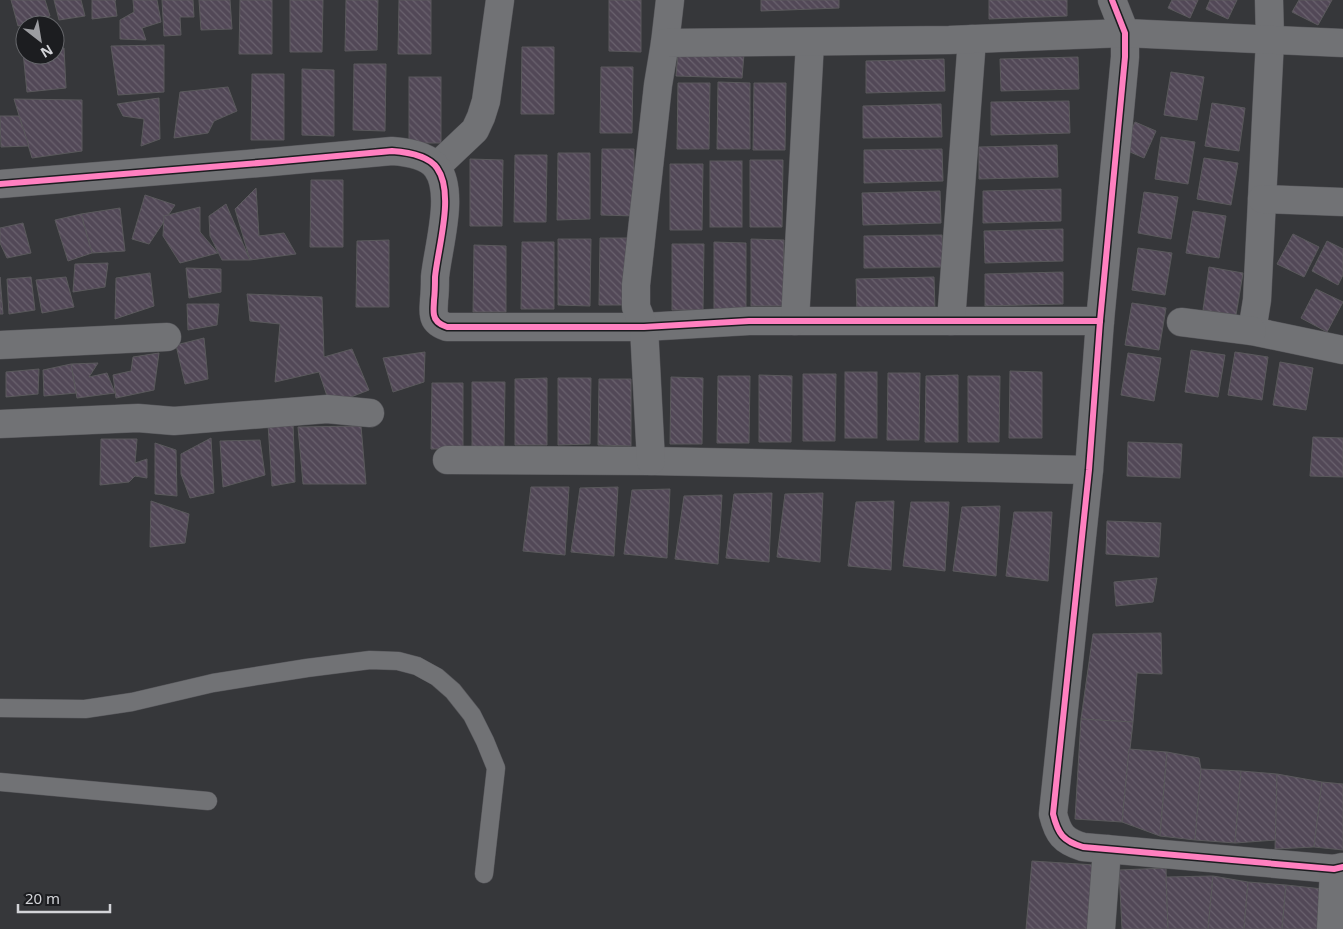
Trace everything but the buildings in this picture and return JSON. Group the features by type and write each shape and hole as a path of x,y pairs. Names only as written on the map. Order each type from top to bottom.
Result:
{"street":[{"path":"437,166 475,130 481,117 486,101 500,0"},
{"path":"652,461 644,327 636,307 636,284 658,85 670,0"},
{"path":"1112,0 1126,33 1125,57 1100,321 1089,470 1053,814 1062,836 1070,843 1082,847 1339,868 1331,929"},
{"path":"1252,331 1257,300 1270,40 1269,0"},
{"path":"665,43 972,39 1126,33 1343,43"},
{"path":"951,321 972,39"},
{"path":"795,321 810,42"},
{"path":"0,184 392,151 409,152 437,166 443,178 445,195 435,287 434,315 436,321 447,327 644,327 749,321 1100,321"},
{"path":"1262,199 1343,202"},
{"path":"1181,322 1252,331 1343,350"},
{"path":"0,345 167,337"},
{"path":"0,424 138,418 174,421 327,409 370,413"},
{"path":"447,460 652,461 1089,470"},
{"path":"1101,929 1107,850"}],"lane":[{"path":"0,708 85,709 132,702 213,683 370,660 398,661 417,666 442,681 453,691 472,715 496,768 484,874"},
{"path":"0,782 208,801"}],"cycle path":[{"path":"1112,0 1125,33 1125,57 1100,321 1089,470 1053,814 1062,836 1083,847 1334,869 1343,867"},
{"path":"0,184 392,151 416,155 428,160 437,168 445,191 444,221 435,277 434,311 437,321 447,327 644,327 749,321 1100,321"}]}
